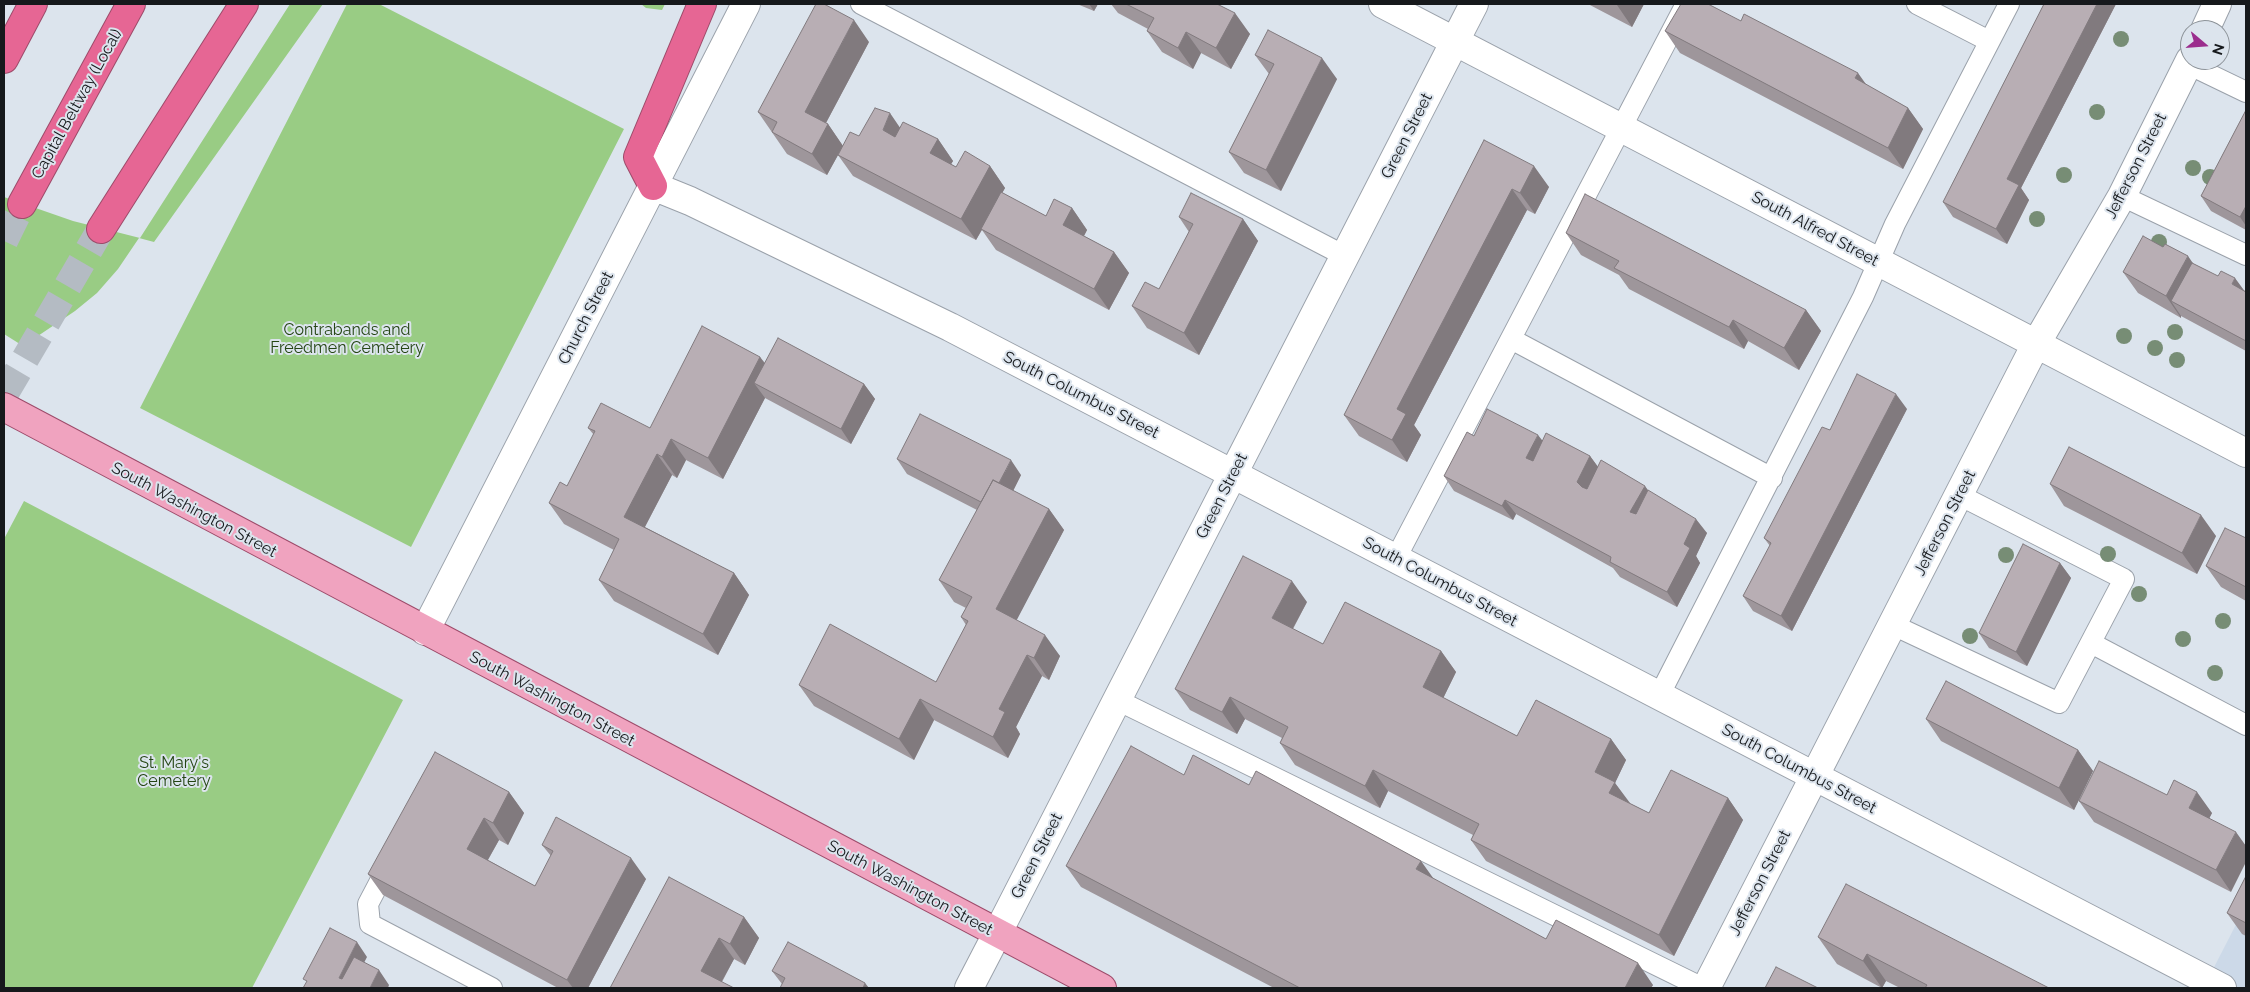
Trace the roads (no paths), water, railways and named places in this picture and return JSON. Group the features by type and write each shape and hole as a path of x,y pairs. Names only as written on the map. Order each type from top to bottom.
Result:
{"highway":[{"path":"4,59 33,4"},
{"name":"Capital Beltway (Local)","path":"22,204 131,4"},
{"path":"101,229 244,4"},
{"path":"653,186 638,157 702,4"}],"main road":[{"name":"South Washington Street","path":"4,407 1102,988"}],"street":[{"name":"Church Street","path":"425,631 746,4"},
{"name":"South Alfred Street","path":"1383,4 2246,453"},
{"name":"Green Street","path":"970,988 1474,4"},
{"path":"2210,20 2217,4"},
{"name":"Jefferson Street","path":"1705,988 1815,778 2036,344 2122,196 2185,70"},
{"name":"South Columbus Street","path":"653,186 690,201 950,327 2222,988"}],"lane":[{"path":"861,4 1345,256"},
{"path":"1396,558 1686,4"},
{"path":"1917,4 1989,41"},
{"path":"1659,696 1772,478 1879,262 1895,224 2009,4"},
{"path":"2204,70 2246,92"},
{"path":"2122,196 2246,255"},
{"path":"1511,339 1772,478"},
{"path":"1893,624 2059,703 2124,579 1959,494"},
{"path":"2091,642 2246,725"},
{"path":"1117,700 1705,988"},
{"path":"395,851 368,904 370,924 492,988"}],"tunnel":[{"path":"4,241 22,204"},
{"path":"4,395 101,229"}],"park label":[{"name":"Contrabands and Freedmen Cemetery","path":"347,339"},
{"name":"St. Mary's Cemetery","path":"174,772"}]}
